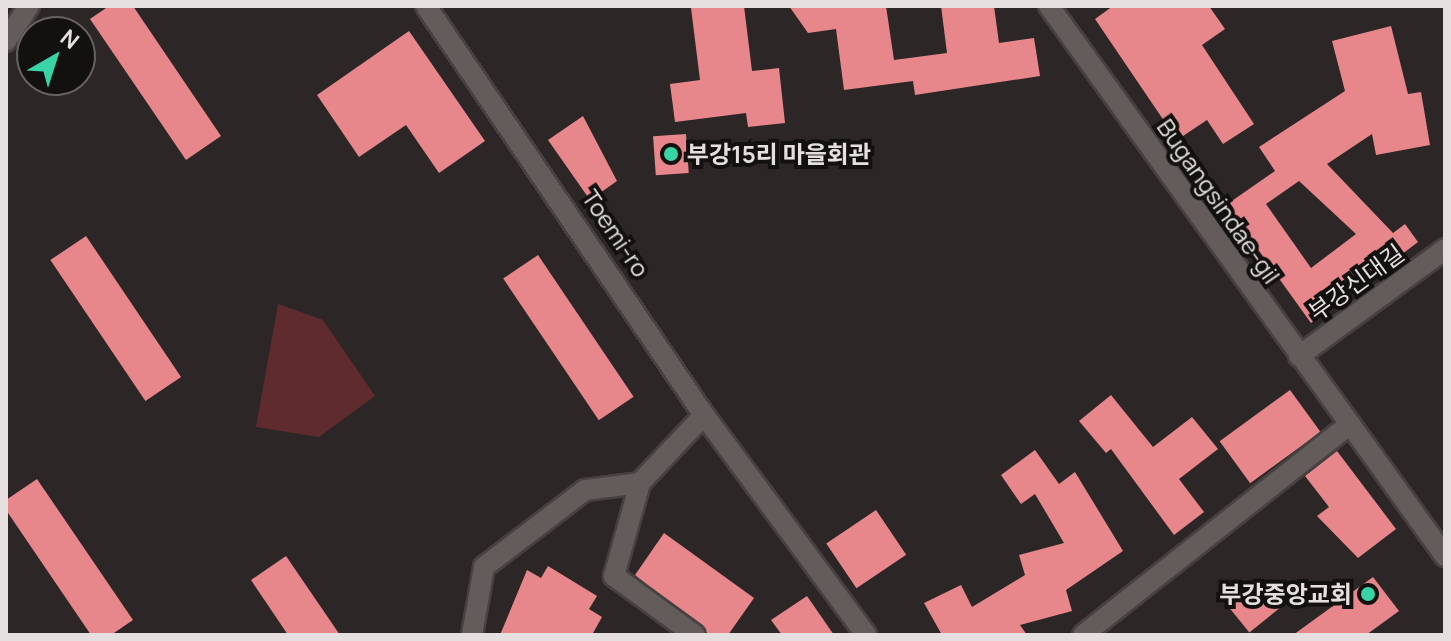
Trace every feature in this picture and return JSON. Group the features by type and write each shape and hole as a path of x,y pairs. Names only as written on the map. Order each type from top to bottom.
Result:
{"street":[{"path":"6,41 29,6"},
{"name":"Toemi-ro","path":"426,6 704,415"},
{"name":"Bugangsindae-gil","path":"1049,6 1348,426 1445,556"},
{"name":"부강신대길","path":"1299,356 1445,249"},
{"path":"695,635 614,576 640,483 704,415 866,635"},
{"path":"1083,635 1348,426"},
{"path":"472,635 484,567 585,490 640,483"}],"shaded area":[{"path":"278,304 323,320 375,396 319,437 256,427"}],"building":[{"path":"109,6 133,6 221,136 186,160 96,28 94,16"},
{"path":"744,6 752,71 779,68 785,123 748,127 746,113 675,122 670,84 700,80 691,8"},
{"path":"789,6 886,6 894,60 947,53 941,6 994,6 999,43 1034,38 1040,76 915,95 913,81 844,90 836,29 808,33"},
{"path":"1113,6 1209,6 1225,29 1202,45 1254,124 1223,144 1207,120 1177,140 1095,19"},
{"path":"1391,26 1408,94 1421,92 1430,145 1376,155 1372,134 1327,164 1393,233 1405,224 1418,242 1311,323 1226,205 1275,171 1259,147 1345,91 1332,41","holes":["1299,181 1356,234 1311,268 1266,204"]},
{"path":"409,31 485,141 439,173 406,125 359,157 317,95"},
{"path":"583,116 617,181 590,200 548,140"},
{"name":"부강15리 마을회관","path":"686,134 689,173 656,175 653,136"},
{"path":"86,236 181,377 145,401 50,260"},
{"path":"538,255 634,397 599,420 503,278"},
{"path":"1290,390 1321,432 1250,483 1220,441"},
{"path":"1111,395 1153,447 1192,417 1218,449 1179,479 1204,512 1174,535 1111,449 1106,453 1079,421"},
{"path":"1035,450 1059,484 1075,472 1123,551 1066,590 1072,611 1020,625 1027,635 942,635 924,603 961,585 972,607 1025,575 1019,555 1064,543 1035,494 1021,504 1001,475"},
{"path":"1337,451 1396,529 1358,558 1317,516 1329,507 1305,476"},
{"path":"37,479 133,620 111,635 91,635 6,510 6,500"},
{"path":"876,510 906,555 856,588 826,544"},
{"path":"664,533 754,598 728,635 708,635 635,575"},
{"path":"286,556 340,635 288,635 251,580"},
{"path":"548,566 597,596 589,609 602,617 592,635 500,635 527,570 541,578"},
{"name":"부강중앙교회","path":"1373,577 1399,611 1366,635 1293,635"},
{"path":"1257,580 1280,608 1249,633 1227,605"},
{"path":"807,596 834,635 782,635 771,620"}],"place":[{"name":"부강15리 마을회관","path":"671,154"},
{"name":"부강중앙교회","path":"1368,594"}]}
